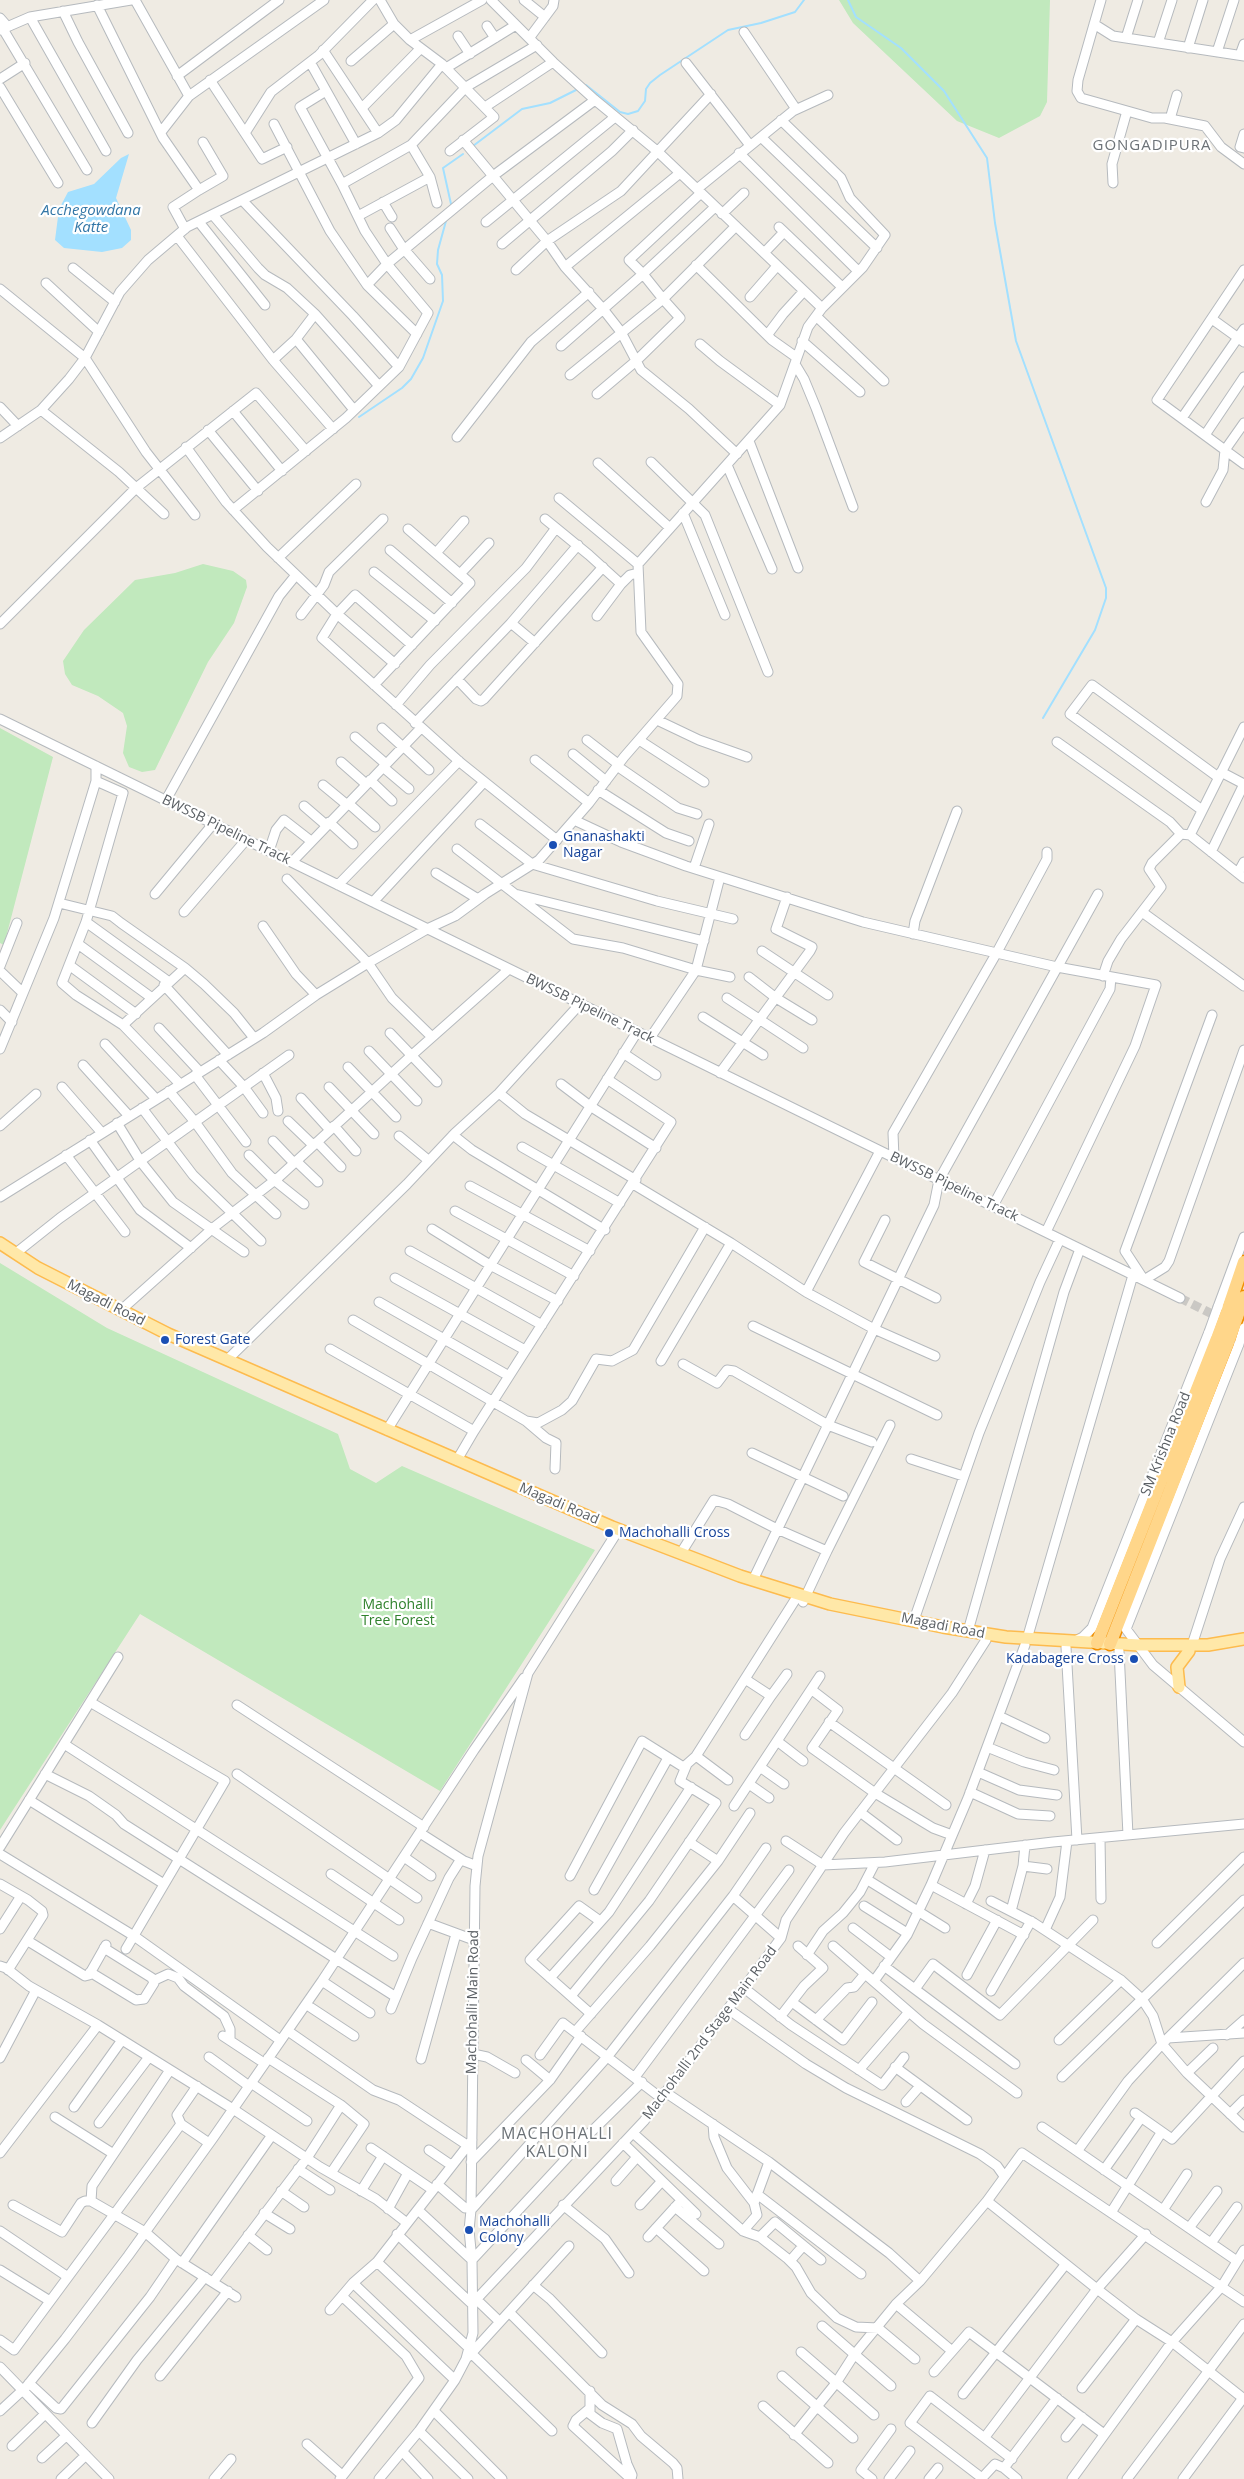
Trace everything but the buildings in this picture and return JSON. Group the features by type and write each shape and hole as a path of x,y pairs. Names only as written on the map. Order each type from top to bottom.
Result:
{"highway":[{"name":"SM Krishna Road","path":"1108,1646 1224,1338 1231,1318 1244,1262"},
{"name":"SM Krishna Road","path":"1231,1318 1244,1297"}],"main road":[{"name":"Magadi Road","path":"0,1243 38,1268 120,1311 227,1360 618,1532 681,1553 828,1610 941,1634 986,1640 1140,1648 1244,1645"},
{"name":"Magadi Road","path":"0,1251 35,1274 165,1340 737,1582 801,1599 1026,1642"},
{"name":"Magadi Road","path":"1190,1648 1244,1639"},
{"name":"Magadi Road","path":"1070,1644 1108,1646"},
{"path":"1180,1687 1177,1667 1190,1648"}],"street":[{"path":"3,28 30,17 63,11 81,4 96,5 131,0"},
{"path":"135,0 188,96"},
{"path":"177,76 279,0"},
{"path":"161,132 188,96 324,0"},
{"path":"245,133 271,92 310,62 373,0"},
{"path":"380,0 394,24 420,49 444,66 494,117 450,151"},
{"path":"410,40 482,0"},
{"path":"491,0 553,62 595,100 657,151 822,308"},
{"path":"524,0 545,17"},
{"path":"530,37 553,6 554,0"},
{"path":"1126,38 1138,0"},
{"path":"1158,43 1172,0"},
{"path":"1188,48 1203,0"},
{"path":"1217,52 1234,0"},
{"path":"1099,2 1078,80 1077,91 1081,98 1152,118 1170,119 1205,126 1221,147 1244,164"},
{"path":"96,5 163,138 199,190"},
{"path":"63,11 128,133"},
{"path":"30,17 106,151"},
{"path":"0,18 3,28 87,170"},
{"path":"352,61 394,24"},
{"path":"1094,24 1113,36 1242,56 1244,44"},
{"path":"0,438 41,410 85,358 120,292 148,260 185,229 378,133 396,120 444,66 470,54 516,25"},
{"path":"487,26 495,38"},
{"path":"744,32 796,109"},
{"path":"458,36 470,54"},
{"path":"342,184 411,145 466,87 537,45"},
{"path":"363,107 420,49"},
{"path":"323,50 363,107 378,133"},
{"path":"310,62 356,144"},
{"path":"485,107 553,62"},
{"path":"0,79 25,63"},
{"path":"686,63 749,144"},
{"path":"210,80 262,159 287,147"},
{"path":"0,86 58,183"},
{"path":"233,510 333,429 399,367 428,313 387,264 365,232 342,184 300,107 326,90"},
{"path":"516,270 547,241 621,192 711,94"},
{"path":"1170,119 1177,95"},
{"path":"597,394 636,361 680,318 629,260 749,144 761,137 796,109 828,96"},
{"path":"366,285 403,248 595,100"},
{"path":"1113,183 1112,164 1127,111"},
{"path":"486,222 615,117"},
{"path":"597,616 621,584 638,568 692,502 780,406 802,341 816,316 861,269 885,235 850,198 841,178 781,120"},
{"path":"274,124 330,231 366,285 417,334"},
{"path":"502,244 612,151 632,130"},
{"path":"1244,134 1240,147 1244,148"},
{"path":"761,137 877,248"},
{"path":"463,140 547,241 565,267 604,309 621,332 641,370 689,409 737,454"},
{"path":"185,229 173,207 223,176 203,142"},
{"path":"411,145 430,177 437,203"},
{"path":"739,153 861,269"},
{"path":"565,267 680,173"},
{"path":"358,216 430,177"},
{"path":"722,214 744,193"},
{"path":"242,200 399,367"},
{"path":"383,202 392,218"},
{"path":"561,346 715,207"},
{"path":"213,215 264,275 287,288 315,314 379,386"},
{"path":"199,222 265,305"},
{"path":"570,374 663,298 736,226"},
{"path":"390,228 403,248 430,279"},
{"path":"764,253 782,230 842,287"},
{"path":"177,236 273,360 333,429"},
{"path":"696,265 795,361 810,393 853,507"},
{"path":"750,297 777,266"},
{"path":"73,268 115,302"},
{"path":"1244,270 1157,400 1244,464"},
{"path":"46,282 99,332"},
{"path":"0,289 85,358 116,408 195,516"},
{"path":"768,334 804,291"},
{"path":"457,437 531,342 589,292"},
{"path":"273,360 296,339 315,314"},
{"path":"816,316 884,381"},
{"path":"1212,319 1241,340"},
{"path":"1182,418 1241,340 1244,329"},
{"path":"296,339 354,410"},
{"path":"802,341 860,392"},
{"path":"700,344 780,406"},
{"path":"1205,435 1244,377"},
{"path":"0,624 136,488 256,393 306,451"},
{"path":"0,407 18,426"},
{"path":"41,410 74,435 164,514"},
{"path":"233,411 282,471"},
{"path":"1206,502 1223,470 1225,450 1244,423"},
{"path":"208,430 258,491"},
{"path":"749,441 798,568"},
{"path":"186,448 233,510 278,558 337,614 395,664"},
{"path":"651,462 705,514 768,672"},
{"path":"598,463 670,528"},
{"path":"727,464 772,569"},
{"path":"278,558 356,484"},
{"path":"0,1197 228,1055 368,962 427,929 455,916 500,884 539,860 589,803 617,765 677,696 678,684 642,632 638,568 559,498"},
{"path":"683,513 725,615"},
{"path":"301,615 324,585 329,572 383,519"},
{"path":"545,519 578,545 621,584"},
{"path":"436,553 464,521"},
{"path":"396,705 430,665 526,568 556,528"},
{"path":"374,685 470,584 408,529"},
{"path":"460,574 489,543"},
{"path":"292,862 403,746 457,679 511,623 578,545"},
{"path":"390,550 452,603"},
{"path":"457,679 476,699 481,701 603,567"},
{"path":"374,572 435,622"},
{"path":"166,800 278,596 296,575"},
{"path":"412,645 354,595 337,614 322,638 459,762 557,840"},
{"path":"511,623 535,643"},
{"path":"1202,810 1070,714 1092,685 1219,774 1244,784 1211,852"},
{"name":"BWSSB Pipeline Track","path":"0,719 1180,1298"},
{"path":"657,720 699,740 747,757"},
{"path":"992,1206 1110,989 1107,976 1108,961 1160,887 1149,869 1152,863 1185,835 1202,810 1244,726"},
{"path":"382,728 442,778"},
{"path":"355,737 409,789"},
{"path":"588,740 617,765 678,808 697,814"},
{"path":"639,740 704,782"},
{"path":"1057,742 1241,875 1244,862"},
{"path":"573,754 606,781"},
{"path":"535,760 589,803"},
{"path":"341,762 392,801"},
{"path":"338,885 459,762"},
{"path":"0,1049 24,993 58,903 96,781 96,766"},
{"path":"96,781 122,793 90,910 78,944 62,978 65,986 123,1025 180,1084"},
{"path":"373,902 484,782"},
{"path":"323,785 375,827"},
{"path":"598,790 666,833 689,841"},
{"path":"304,806 353,844"},
{"path":"913,934 915,921 958,811"},
{"path":"268,851 276,830 284,820 311,841"},
{"path":"574,820 621,842 694,868 863,922 1058,968 1156,985 1135,1046 1046,1232"},
{"path":"155,894 214,824"},
{"path":"480,824 532,864 657,900 733,919"},
{"path":"694,868 709,824"},
{"path":"184,912 246,840"},
{"path":"457,849 573,940 622,948 696,970 730,977"},
{"path":"894,1158 893,1133 996,954 1047,859 1047,852"},
{"path":"436,873 478,899"},
{"path":"650,1038 696,970 720,876"},
{"path":"287,879 368,962 392,998 432,1037"},
{"path":"512,893 704,941"},
{"path":"753,1580 934,1205 939,1180 1098,894"},
{"path":"720,1073 744,1044 812,947 776,929 787,897"},
{"path":"58,903 112,916 185,968 234,1013 254,1038"},
{"path":"1142,912 1244,986"},
{"path":"86,922 166,983 228,1055"},
{"path":"0,966 17,923"},
{"path":"263,926 296,974 316,995"},
{"path":"78,944 152,998"},
{"path":"762,951 828,995"},
{"path":"69,964 136,1014"},
{"path":"123,1025 166,983 185,968"},
{"path":"120,1311 213,1228 295,1162 432,1037 469,1007 510,969"},
{"path":"0,971 24,993"},
{"path":"749,977 776,998 812,1020"},
{"path":"727,998 803,1048"},
{"path":"227,1360 407,1184 453,1135 499,1093 580,1004"},
{"path":"0,1010 12,1022"},
{"path":"1212,1015 1125,1251 1144,1280 1165,1267 1169,1261 1244,1050"},
{"path":"703,1017 763,1055"},
{"path":"159,1028 198,1074 217,1106 246,1142"},
{"path":"387,1430 637,1032"},
{"path":"390,1033 437,1082"},
{"path":"105,1044 156,1100"},
{"path":"369,1051 417,1101"},
{"path":"623,1053 656,1075"},
{"path":"16,1253 60,1218 289,1055"},
{"path":"219,1060 244,1087 263,1113"},
{"path":"83,1065 129,1116"},
{"path":"348,1067 396,1117"},
{"path":"264,1073 276,1098 278,1111"},
{"path":"457,1460 524,1350 605,1230 672,1122 607,1079"},
{"path":"560,1084 590,1106 656,1148"},
{"path":"329,1086 350,1111 374,1134"},
{"path":"62,1088 102,1132"},
{"path":"169,1091 195,1122 232,1173 276,1214"},
{"path":"499,1093 525,1114 806,1292 874,1329 935,1356"},
{"path":"0,1126 36,1094"},
{"path":"301,1098 356,1150"},
{"path":"142,1108 193,1176 261,1241"},
{"path":"288,1121 341,1167"},
{"path":"117,1123 140,1162 174,1202 213,1228 244,1252"},
{"path":"453,1135 472,1150 605,1230"},
{"path":"399,1136 428,1160"},
{"path":"90,1140 140,1210 191,1248"},
{"path":"273,1141 318,1182"},
{"path":"522,1147 620,1203"},
{"path":"806,1292 880,1151"},
{"path":"66,1155 125,1232"},
{"path":"249,1155 274,1180 304,1204"},
{"path":"470,1186 590,1251"},
{"path":"455,1211 574,1276"},
{"path":"885,1220 864,1262 936,1298"},
{"path":"526,1421 538,1423 562,1410 572,1401 596,1359 612,1361 634,1350 705,1227"},
{"path":"432,1229 490,1265 558,1301"},
{"name":"SM Krishna Road","path":"1140,1648 1126,1629 1231,1318 1244,1237"},
{"path":"914,1620 962,1476 1040,1282 1060,1239"},
{"path":"661,1361 731,1243"},
{"path":"968,1631 1064,1292 1080,1249"},
{"path":"410,1252 542,1325"},
{"path":"874,1982 908,1933 931,1885 999,1716 1026,1642 1132,1275"},
{"path":"395,1278 524,1350"},
{"path":"379,1302 509,1376"},
{"path":"353,1320 427,1365 526,1421 546,1438 556,1443 555,1469"},
{"path":"753,1326 937,1414"},
{"name":"SM Krishna Road","path":"1070,1644 1083,1637 1092,1628 1224,1338"},
{"path":"330,1349 474,1431"},
{"path":"683,1364 718,1383 727,1370 734,1371 828,1425 872,1442"},
{"path":"571,1996 649,1901 716,1803 680,1781 685,1768 696,1756 745,1680 801,1599 890,1425"},
{"path":"752,1452 843,1496"},
{"path":"911,1459 962,1476"},
{"path":"681,1553 714,1500 728,1504 777,1529 827,1551"},
{"path":"1190,1648 1220,1559 1244,1507"},
{"name":"Machohalli Main Road","path":"379,2479 434,2411 455,2380 469,2353 473,2333 474,2302 468,2209 471,2162 469,2142 477,1866 528,1673 618,1532"},
{"name":"Machohalli 2nd Stage Main Road","path":"474,2302 563,2205 633,2133 663,2095 781,1938 786,1920 823,1865 860,1812 952,1693 986,1640"},
{"path":"1070,1644 1077,1840"},
{"path":"1108,1646 1128,1835"},
{"path":"1140,1648 1153,1665 1244,1742"},
{"path":"0,1847 118,1657"},
{"path":"0,2410 29,2383 145,2232 210,2143 322,1982 528,1673"},
{"path":"745,1735 787,1674"},
{"path":"734,1806 820,1676"},
{"path":"745,1680 771,1696"},
{"path":"812,1690 838,1710 812,1748 875,1794 933,1828 952,1835"},
{"path":"90,1702 224,1781 126,1949"},
{"path":"237,1705 422,1830 460,1859 477,1866"},
{"path":"999,1716 1045,1738"},
{"path":"829,1722 946,1805"},
{"path":"570,1876 642,1741 685,1768"},
{"path":"778,1741 803,1761"},
{"path":"64,1744 393,1956"},
{"path":"987,1747 1024,1762 1054,1770"},
{"path":"696,1756 728,1780"},
{"path":"594,1890 668,1758"},
{"path":"760,1767 784,1784"},
{"path":"978,1772 1019,1790 1057,1795"},
{"path":"45,1774 88,1796 116,1815 124,1824 336,1960 396,1996"},
{"path":"237,1774 417,1898"},
{"path":"749,1784 769,1798"},
{"path":"550,1978 609,1912 690,1787"},
{"path":"970,1792 1018,1814 1050,1816"},
{"path":"29,1800 164,1884"},
{"path":"860,1812 897,1840"},
{"path":"471,2162 550,2080 591,2014 650,1946 718,1861 750,1813"},
{"path":"786,1841 823,1865 875,1862 1244,1824"},
{"path":"1100,1838 1101,1899"},
{"path":"1044,1930 1060,1897 1067,1841"},
{"path":"689,1842 718,1861"},
{"path":"1011,1911 1023,1866 1025,1846"},
{"path":"371,2148 468,2209 608,2056 733,1896 766,1848"},
{"path":"966,1904 975,1886 985,1850"},
{"path":"0,1854 134,1936 280,2040"},
{"path":"404,1857 432,1876"},
{"path":"1157,1943 1244,1857"},
{"path":"391,2009 428,1923 460,1859"},
{"path":"807,1954 823,1931 843,1913 860,1892 875,1862"},
{"path":"1023,1866 1047,1869"},
{"path":"418,2210 472,2260 638,2079 789,1870"},
{"path":"331,1874 373,1904 400,1920"},
{"path":"871,1882 945,1928"},
{"path":"0,1884 42,1911 43,1915 28,1941 4,1968 36,1990 98,2025 233,2109 361,2191 407,2223"},
{"path":"931,1885 1024,1935"},
{"path":"0,1929 21,1896"},
{"path":"733,1896 781,1938"},
{"path":"991,1900 1032,1921 1121,1980 1142,2000 1153,2016 1165,2041 1187,2073 1244,2127"},
{"path":"1062,2077 1244,1900"},
{"path":"591,2014 530,1960 579,1906 600,1921"},
{"path":"864,1906 908,1933"},
{"path":"968,1975 997,1920"},
{"path":"915,1989 933,1964 1000,2015 1094,1920"},
{"path":"991,1991 1032,1921"},
{"path":"428,1923 474,1940"},
{"path":"852,1928 891,1956"},
{"path":"421,2059 456,1934"},
{"path":"28,1941 83,1975 89,1975 105,1946 155,1980"},
{"path":"780,2016 822,1968 798,1946"},
{"path":"832,1946 909,2012 1017,2093"},
{"path":"1078,2150 1112,2101 1165,2041 1244,1963"},
{"path":"884,1966 1015,2064"},
{"path":"90,1972 136,2000 144,1999 155,1980 168,1974 178,1978 184,1986 224,2016 228,2022 227,2038 341,2105 364,2124 331,2173"},
{"path":"816,2020 847,1988 854,1987 865,1974"},
{"path":"1059,2040 1121,1980"},
{"path":"322,1982 370,2013"},
{"path":"744,1988 780,2016 882,2085 894,2067 904,2057"},
{"path":"0,2058 36,1990"},
{"path":"792,2002 843,2040 872,2002"},
{"path":"307,2004 354,2036"},
{"path":"728,2009 806,2064 846,2088 980,2154 997,2166 1004,2176"},
{"path":"859,2070 909,2012"},
{"path":"1227,2035 1244,2020"},
{"path":"540,2055 563,2023 638,2079 713,2124 769,2162 888,2253 920,2281"},
{"path":"0,2153 98,2025"},
{"path":"288,2030 373,2090 399,2100 469,2142 377,2262 353,2283 330,2310"},
{"path":"1165,2041 1244,2033"},
{"path":"74,2107 122,2040"},
{"path":"1187,2073 1213,2048"},
{"path":"473,2054 487,2056 515,2073"},
{"path":"98,2123 149,2057"},
{"path":"208,2057 307,2121"},
{"path":"526,2060 550,2080"},
{"path":"1104,2170 1138,2115 1172,2139 1244,2061"},
{"path":"894,2067 967,2120"},
{"path":"91,2201 92,2186 112,2153 170,2070"},
{"path":"196,2086 177,2115 181,2124 210,2143"},
{"path":"906,2102 920,2086"},
{"path":"1230,2114 1244,2100"},
{"path":"213,2282 280,2191 307,2158 341,2105"},
{"path":"55,2118 112,2153"},
{"path":"0,2340 14,2350 181,2124"},
{"path":"713,2124 714,2137 727,2168 756,2199 861,2274"},
{"path":"1042,2127 1078,2150 1236,2261"},
{"path":"633,2133 744,2230 760,2236 790,2261 811,2293 838,2318 856,2327 878,2328 915,2359"},
{"path":"1112,2211 1161,2133"},
{"path":"29,2383 56,2408 61,2409 179,2261 272,2135"},
{"path":"623,2143 696,2214"},
{"path":"429,2150 451,2165"},
{"path":"794,2435 836,2383 854,2355 896,2304 920,2281 987,2200 1022,2153 1112,2211 1244,2302"},
{"path":"361,2191 383,2156"},
{"path":"616,2181 638,2157"},
{"path":"744,2230 757,2215 756,2199 769,2162"},
{"path":"298,2169 330,2190"},
{"path":"388,2209 408,2173"},
{"path":"1163,2210 1187,2174"},
{"path":"640,2205 662,2181"},
{"path":"280,2191 304,2207"},
{"path":"1189,2228 1217,2191"},
{"path":"648,2237 682,2200"},
{"path":"987,2200 1065,2265 1136,2319 1172,2342 1244,2399 1183,2479"},
{"path":"13,2205 62,2232 81,2203 91,2201 145,2232 179,2261 232,2294 160,2376"},
{"path":"563,2205 605,2239 629,2273"},
{"path":"675,2207 719,2244"},
{"path":"1211,2243 1238,2207"},
{"path":"264,2213 290,2229"},
{"path":"760,2236 775,2222 821,2260"},
{"path":"656,2228 704,2271"},
{"path":"0,2231 68,2277"},
{"path":"397,2234 474,2302 500,2322"},
{"path":"985,2437 1097,2289 1146,2234"},
{"path":"248,2236 267,2250"},
{"path":"469,2353 500,2322 568,2246"},
{"path":"790,2261 803,2246"},
{"path":"1072,2479 1172,2342 1222,2286 1244,2250"},
{"path":"377,2262 469,2353 552,2431"},
{"path":"963,2394 1065,2265"},
{"path":"0,2270 50,2301"},
{"path":"92,2423 137,2360 204,2277"},
{"path":"353,2283 455,2380"},
{"path":"533,2285 550,2299 602,2353"},
{"path":"307,2444 341,2477 419,2378 406,2356 342,2297"},
{"path":"896,2304 952,2351"},
{"path":"509,2312 602,2405 636,2428 641,2436 673,2464 677,2468 678,2479"},
{"path":"1082,2388 1136,2319"},
{"path":"1127,2479 1244,2324"},
{"path":"822,2326 891,2386"},
{"path":"934,2372 968,2332 1104,2434"},
{"path":"801,2352 874,2415"},
{"path":"0,2367 107,2478"},
{"path":"782,2376 853,2438"},
{"path":"590,2391 589,2409 594,2418 617,2429 632,2475 631,2479"},
{"path":"1012,2459 930,2396 910,2423 982,2478 995,2464 1004,2468 1017,2479"},
{"path":"1004,2468 1057,2398"},
{"path":"763,2406 828,2463"},
{"path":"589,2409 572,2426 631,2479"},
{"path":"434,2411 502,2479"},
{"path":"12,2446 45,2414"},
{"path":"1066,2437 1082,2417"},
{"path":"872,2479 861,2470 891,2429"},
{"path":"419,2431 468,2479"},
{"path":"42,2458 66,2436"},
{"path":"402,2451 428,2479"},
{"path":"889,2479 910,2451"},
{"path":"61,2479 86,2455"},
{"path":"214,2479 231,2459"},
{"path":"929,2479 938,2468"}],"green space":[{"path":"839,0 1050,0 1047,102 1040,116 999,138 957,121 853,23"},
{"path":"203,564 233,571 246,580 247,587 234,623 208,662 155,770 142,772 129,767 123,753 127,726 123,713 98,696 72,685 65,674 63,661 84,630 135,580 175,573"},
{"path":"0,728 53,757 4,945 0,943"},
{"name":"Machohalli Tree Forest","path":"0,1263 107,1328 338,1434 350,1469 376,1483 402,1466 595,1550 440,1791 140,1614 0,1830"}],"water":[{"name":"Acchegowdana Katte","path":"129,154 116,198 131,230 131,240 122,248 102,252 64,248 55,240 59,209 68,192 94,184 121,158"}],"waterway":[{"path":"586,85 620,112 628,114 638,111 645,101 646,89 660,75 728,30 761,23 795,12 804,0"},
{"path":"848,0 856,17 901,48 944,91 987,158 995,223 1016,341 1106,588 1106,598 1095,630 1043,718"},
{"path":"473,146 522,109 550,103 576,90"},
{"path":"451,204 443,168 463,154"},
{"path":"359,417 402,388 411,379 423,358 443,301 442,275 437,264 438,250 446,221"}],"tunnel":[{"path":"1180,1298 1220,1318"}],"place":[{"name":"Gnanashakti Nagar","path":"553,845"},
{"name":"Forest Gate","path":"165,1340"},
{"name":"Machohalli Cross","path":"609,1533"},
{"name":"Kadabagere Cross","path":"1134,1659"},
{"name":"Machohalli Colony","path":"469,2230"}],"district":[{"name":"GONGADIPURA","path":"1152,146"},
{"name":"MACHOHALLI KALONI","path":"557,2143"}]}
